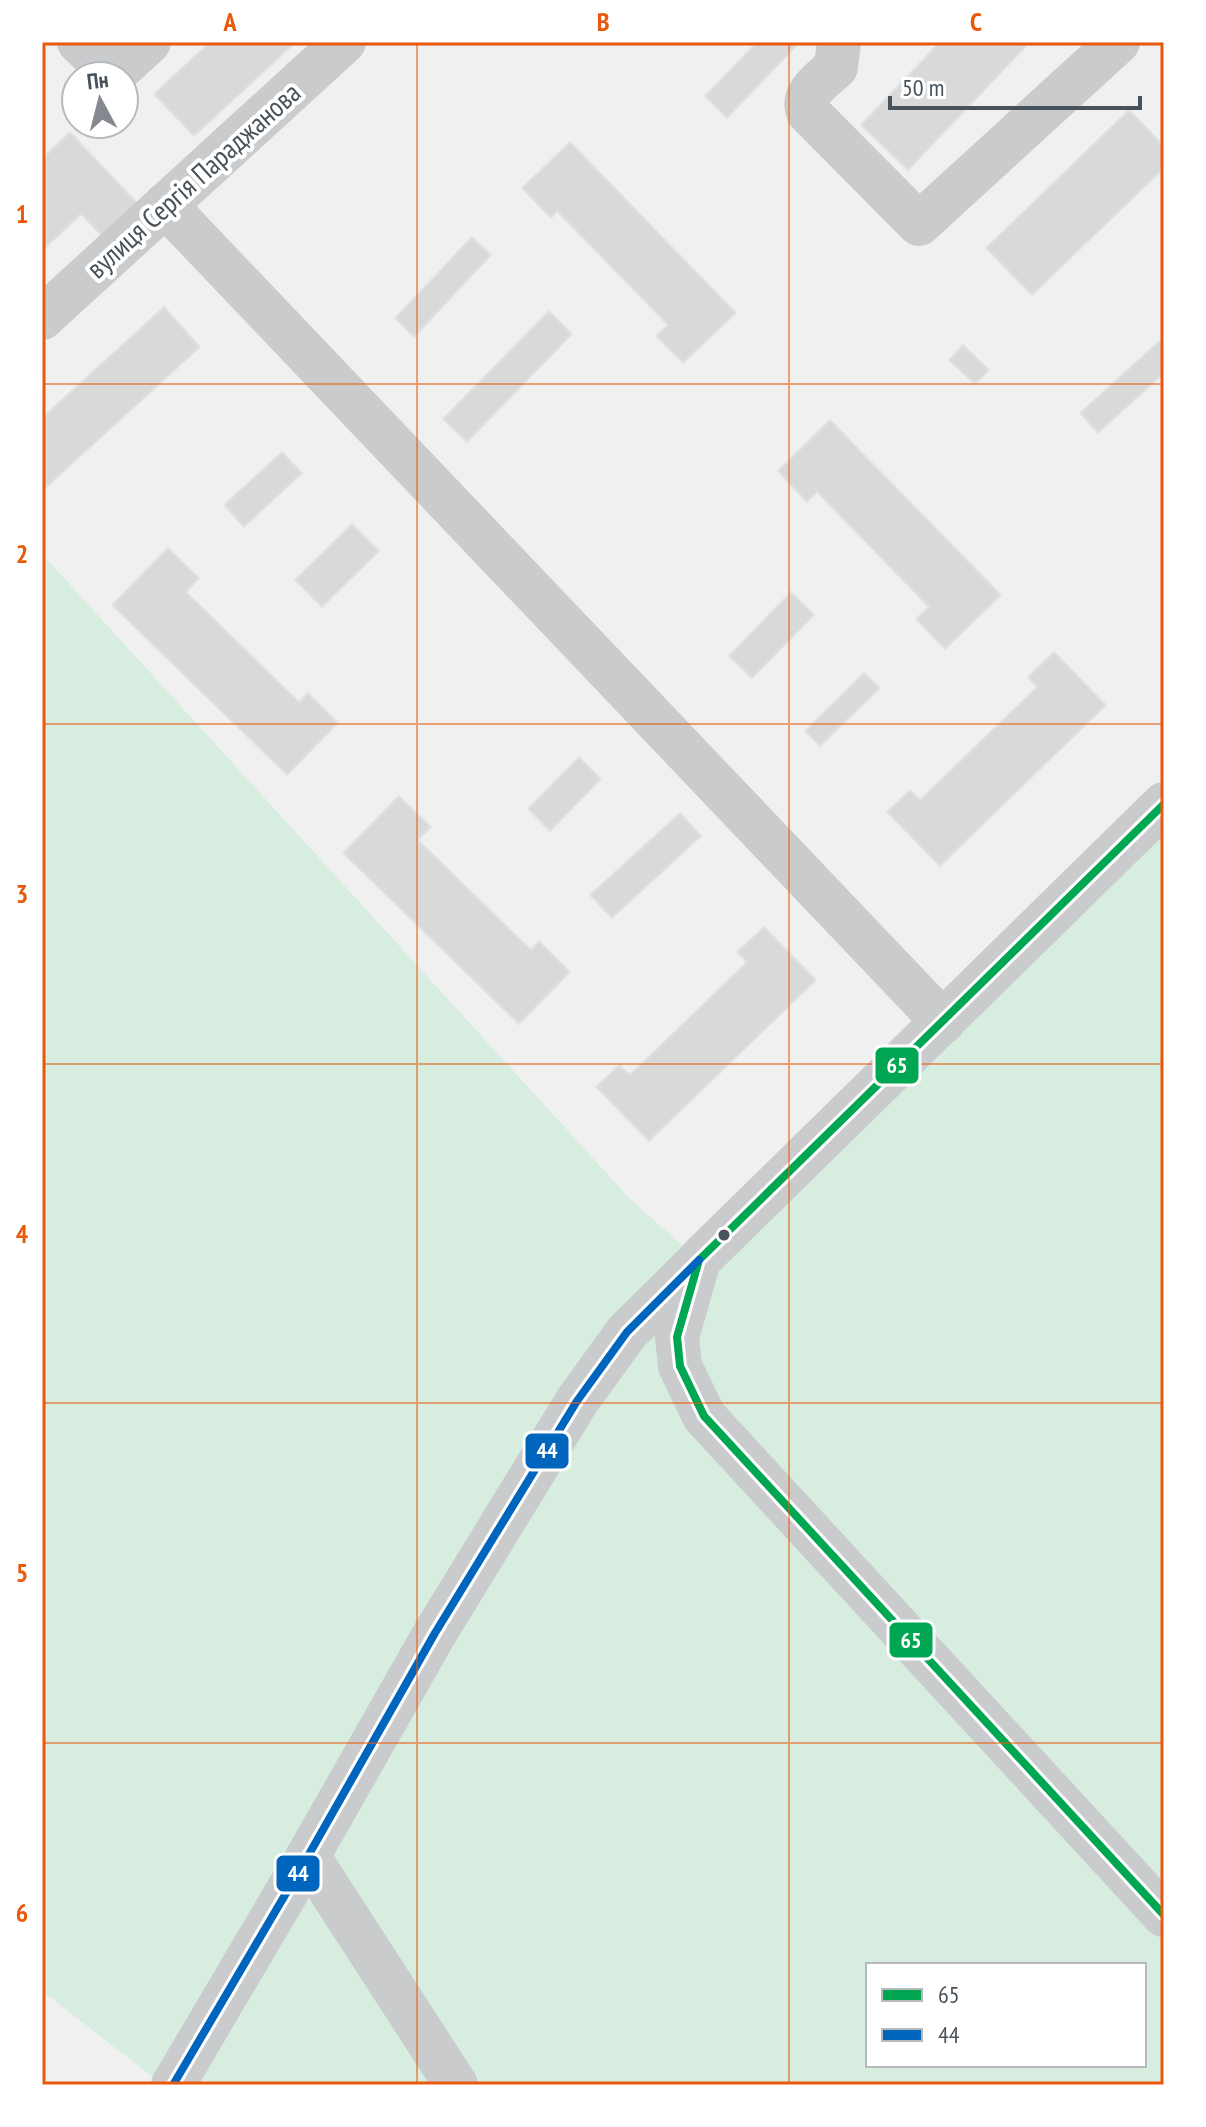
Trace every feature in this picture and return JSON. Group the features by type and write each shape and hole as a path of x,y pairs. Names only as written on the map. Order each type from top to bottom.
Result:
{"street":[{"path":"79,42 113,75 149,42"},
{"name":"вулиця Сергія Параджанова","path":"42,318 344,42"},
{"path":"839,42 836,67 807,94 805,104 808,112 919,224 1118,42"},
{"path":"165,205 943,1022"},
{"path":"173,2085 435,1633 577,1401 627,1332 1164,804"},
{"path":"699,1260 677,1337 680,1366 704,1416 1164,1915"},
{"path":"308,1856 456,2085"}],"green space":[{"path":"42,554 631,1200 699,1260 1164,804 1164,2085 163,2085 42,1991"}],"building":[{"path":"210,42 296,42 194,136 154,94"},
{"path":"757,42 800,42 727,118 705,96"},
{"path":"940,42 1030,42 908,170 861,125"},
{"path":"1129,110 1164,146 1164,168 1032,295 986,248"},
{"path":"62,140 78,140 137,203 102,236 81,214 42,251 42,159"},
{"path":"570,142 736,313 683,363 656,336 668,325 557,211 551,218 522,188"},
{"path":"472,237 491,255 414,337 395,318"},
{"path":"164,307 200,347 42,491 42,418"},
{"path":"549,311 572,334 467,442 443,419"},
{"path":"1164,337 1164,373 1098,433 1080,413"},
{"path":"963,345 989,370 975,384 949,360"},
{"path":"830,420 1001,595 945,649 916,619 929,607 817,492 807,502 778,471"},
{"path":"282,452 302,473 244,527 224,505"},
{"path":"352,524 379,551 322,607 295,580"},
{"path":"168,548 199,578 186,592 299,702 308,693 338,723 287,775 112,605"},
{"path":"791,592 814,615 752,678 729,656"},
{"path":"1054,652 1106,705 940,866 887,812 910,790 920,800 1037,687 1028,677"},
{"path":"864,673 880,688 820,746 805,731"},
{"path":"579,757 601,779 550,831 528,809"},
{"path":"399,796 431,827 418,840 531,950 539,941 570,972 519,1024 343,853"},
{"path":"680,813 701,836 612,918 590,895"},
{"path":"764,927 816,980 649,1141 596,1087 619,1065 630,1075 747,962 737,952"}],"transit line":[{"name":"65","path":"1164,804 699,1260 677,1337 680,1366 704,1416 1164,1915"},
{"name":"44","path":"173,2085 435,1633 577,1401 627,1332 699,1260"}]}
